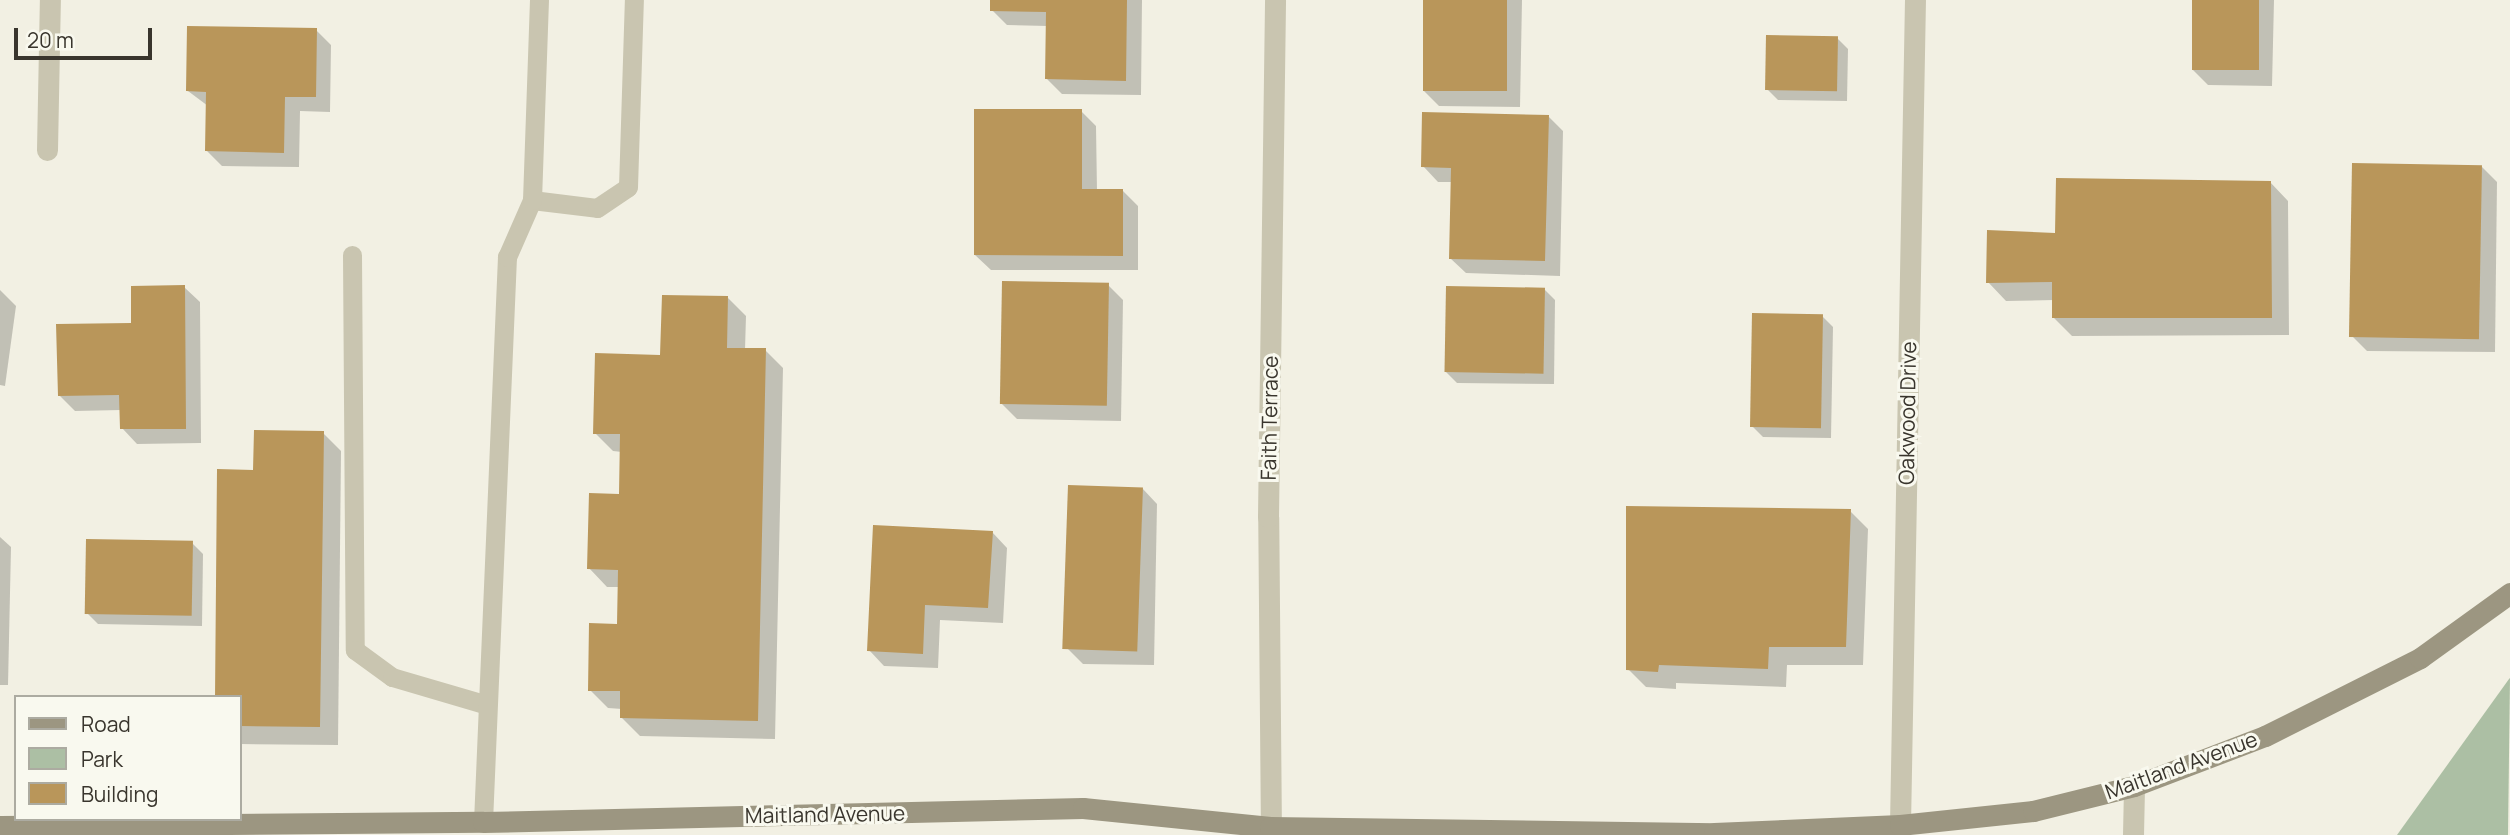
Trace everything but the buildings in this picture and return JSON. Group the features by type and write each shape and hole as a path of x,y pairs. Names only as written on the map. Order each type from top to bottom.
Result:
{"main road":[{"name":"Maitland Avenue","path":"0,826 483,829 1083,808 1271,831 1714,833 1900,825 2033,811 2134,786 2265,736 2420,659 2510,593"},
{"name":"Maitland Avenue","path":"1241,835 1271,831"}],"street":[{"path":"47,150 50,0"},
{"name":"Faith Terrace","path":"1271,831 1268,517 1275,0"},
{"name":"Oakwood Drive","path":"1900,825 1915,0"},
{"path":"2133,835 2134,786"}],"lane":[{"path":"483,829 507,257 531,200 539,0"},
{"path":"531,200 597,208 628,187 634,0"},
{"path":"352,255 355,650 392,677 488,705"}],"green space":[{"path":"2509,679 2508,835 2397,835"}]}
